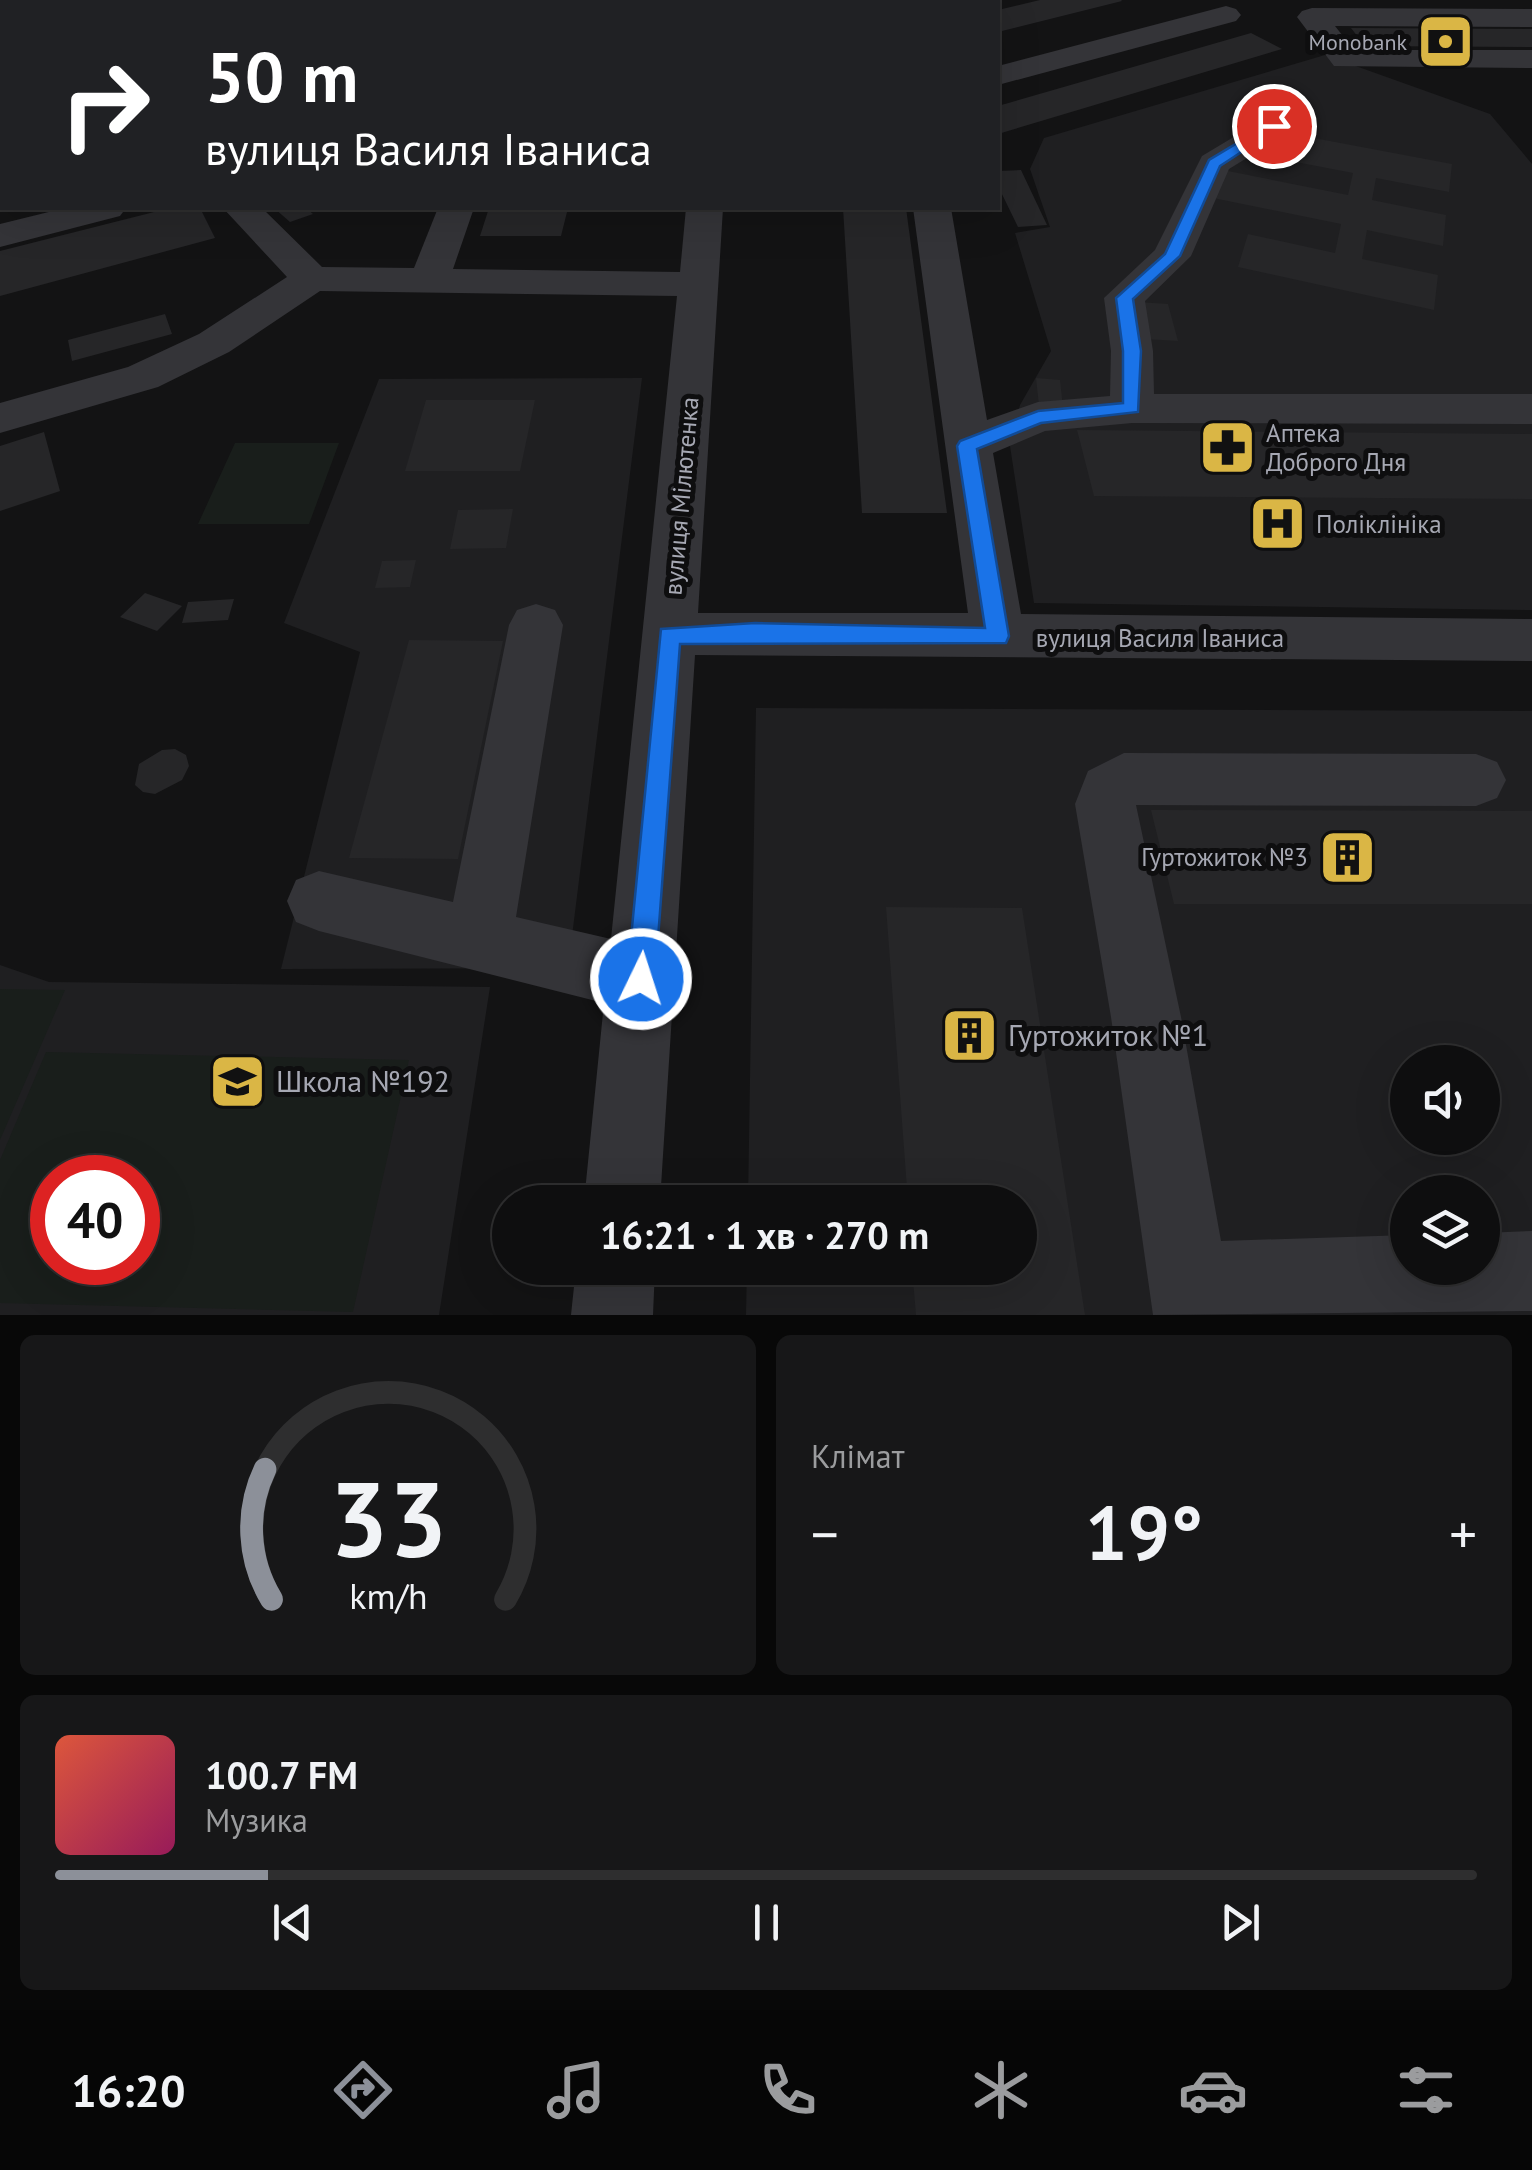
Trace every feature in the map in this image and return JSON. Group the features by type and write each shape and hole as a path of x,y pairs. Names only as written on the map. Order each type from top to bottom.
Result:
{"street":[{"path":"1000,75 1226,15"},
{"path":"1532,18 1312,17 1345,59 1532,60"},
{"path":"1132,408 1132,351 1124,298 1172,256 1214,164 1274,126"},
{"path":"0,236 99,210"},
{"path":"243,210 310,279"},
{"path":"429,280 455,210"},
{"name":"вулиця Мілютенка","path":"623,1185 706,210"},
{"path":"932,210 998,636"},
{"path":"0,418 143,377 214,344 310,279 699,284"},
{"path":"967,446 1038,417 1132,408 1532,409"},
{"path":"478,939 536,625"},
{"name":"вулиця Василя Іваниса","path":"669,635 755,632 1532,640"},
{"path":"1476,780 1124,780 1109,790 1105,804 1146,1017 1192,1298 1532,1271"},
{"path":"319,900 641,979"},
{"path":"612,1315 615,1285"}],"shaded area":[{"path":"1325,55 1490,114 1532,164 1532,610 1034,603 1010,446 1020,405 1051,351 1015,233 1050,227 1030,169 1044,138"},
{"path":"642,378 568,968 281,969 360,652 284,623 379,379"},
{"path":"235,443 339,443 309,524 198,524"},
{"path":"756,708 1532,711 1532,1315 746,1315 747,1285 1037,1285 1037,1185 748,1185"},
{"name":"Школа №192","path":"0,965 49,982 490,987 439,1315 0,1315"},
{"path":"0,989 65,990 0,1140"},
{"path":"46,1052 409,1060 353,1312 0,1303 0,1160"}],"building":[{"path":"1040,0 1122,1 1000,32 1000,10"},
{"path":"1351,28 1532,29 1532,47 1365,46"},
{"path":"1251,33 1282,49 1000,133 1000,105"},
{"path":"1282,132 1452,164 1449,192 1376,178 1372,200 1446,215 1443,246 1367,230 1362,259 1438,275 1434,310 1238,267 1248,234 1335,253 1341,224 1213,198 1223,170 1348,195 1353,173 1275,158"},
{"path":"1021,170 1047,225 1018,227 1000,190 1000,171"},
{"path":"162,210 201,210 215,238 0,296 0,251"},
{"path":"276,210 308,210 313,214 290,222"},
{"path":"488,210 568,210 561,236 480,236"},
{"path":"843,210 906,210 947,513 862,513"},
{"path":"1137,302 1168,304 1178,341 1145,339"},
{"path":"165,314 172,334 72,361 68,340"},
{"path":"1036,378 1060,380 1063,407 1039,406"},
{"path":"426,400 535,400 520,471 405,471"},
{"path":"1077,430 1532,434 1532,499 1094,496"},
{"path":"44,432 60,491 0,511 0,446"},
{"path":"513,509 506,548 450,549 458,510"},
{"path":"416,560 410,587 375,588 382,561"},
{"path":"145,593 182,606 157,631 120,617"},
{"path":"234,599 228,620 182,623 188,602"},
{"path":"409,640 503,641 458,859 349,858"},
{"path":"175,749 186,755 189,766 182,780 155,794 143,792 135,785 139,764 162,750"},
{"name":"Гуртожиток №3","path":"1151,810 1532,811 1532,904 1174,904"},
{"name":"Гуртожиток №1","path":"886,907 1022,908 1085,1315 916,1315 913,1285 1037,1285 1037,1185 907,1185"}],"place":[{"name":"Monobank","path":"1446,42"},
{"name":"Аптека Доброго Дня","path":"1227,447"},
{"name":"Поліклініка","path":"1277,524"},
{"name":"Гуртожиток №3","path":"1347,857"},
{"name":"Гуртожиток №1","path":"969,1036"},
{"name":"Школа №192","path":"237,1082"}],"route":[{"path":"641,979 669,635 755,632 998,636 967,446 1038,417 1132,408 1132,351 1124,298 1172,256 1214,164 1274,126"}]}
